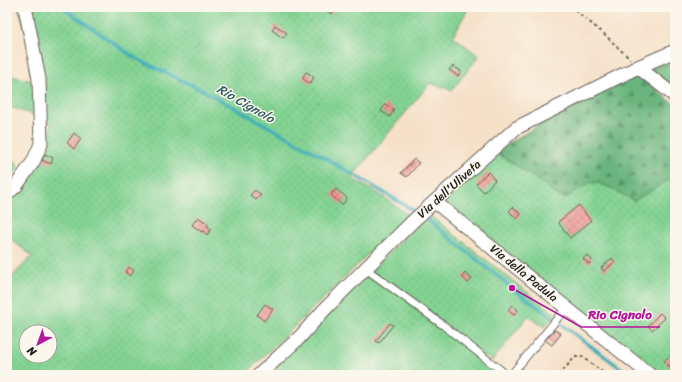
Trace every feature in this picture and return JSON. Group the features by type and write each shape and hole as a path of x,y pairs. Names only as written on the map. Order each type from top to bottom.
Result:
{"street":[{"path":"7,194 16,186 33,162 42,144 39,79 25,7"},
{"name":"Via dell'Uliveta","path":"259,375 299,338 324,310 413,221 516,128 638,67 675,52"},
{"path":"638,67 675,96"},
{"name":"Via della Padula","path":"435,202 563,311 650,375"}],"lane":[{"path":"366,269 443,325 507,375"},
{"path":"511,375 563,311"}],"path":[{"path":"571,7 603,34 638,67"},
{"path":"559,375 575,357 583,356 606,375"}],"green space":[{"path":"19,7 469,7 453,36 479,56 452,90 430,83 351,178 382,196 408,215 244,375 7,375 7,282 32,256 7,236 7,198 47,145 51,124 40,117 7,106 7,75 38,82"},
{"path":"675,58 675,91 650,69"},
{"path":"639,75 675,105 675,176 634,201 604,185 577,190 566,199 554,193 538,180 498,154 504,146 557,114"},
{"path":"498,154 538,180 554,193 566,199 584,186 594,183 612,189 634,201 675,176 675,375 659,375 445,203 445,199"},
{"path":"7,158 16,161 18,169 7,184"},
{"path":"432,217 555,314 544,327 528,316 492,361 486,356 482,361 501,375 265,375 422,220"}],"building":[{"path":"330,7 335,10 332,14 322,8"},
{"path":"275,25 287,33 283,38 272,30"},
{"path":"453,66 461,71 458,76 449,70"},
{"path":"306,72 314,77 310,84 302,78"},
{"path":"225,87 229,89 225,96 220,94"},
{"path":"385,104 394,110 390,117 381,111"},
{"path":"74,133 81,139 74,149 67,143"},
{"path":"45,154 53,158 51,164 42,160"},
{"path":"414,159 419,163 407,177 401,173"},
{"path":"488,172 495,180 484,192 476,184"},
{"path":"336,189 347,198 342,205 331,195"},
{"path":"255,190 261,195 256,200 250,195"},
{"path":"579,205 591,221 570,238 558,222"},
{"path":"513,207 521,214 517,219 509,211"},
{"path":"198,217 208,224 207,226 211,229 207,235 192,225"},
{"path":"587,255 592,260 589,264 583,259"},
{"path":"612,258 615,262 604,271 601,268"},
{"path":"129,267 134,271 130,276 125,272"},
{"path":"465,273 472,279 468,283 462,277"},
{"path":"265,304 273,309 264,321 257,315"},
{"path":"512,305 518,310 514,315 508,310"},
{"path":"660,313 665,318 652,330 648,326"},
{"path":"390,323 393,325 379,343 376,341"},
{"path":"555,330 561,334 552,345 545,340"},
{"path":"675,351 675,365 671,368 664,361"}],"waterway":[{"name":"Rio Cignolo","path":"62,7 135,58 204,91 322,156 418,213"},
{"name":"Rio Cignolo","path":"423,216 512,288 630,375"}],"place":[{"name":"Rio Cignolo","path":"512,288"}]}
